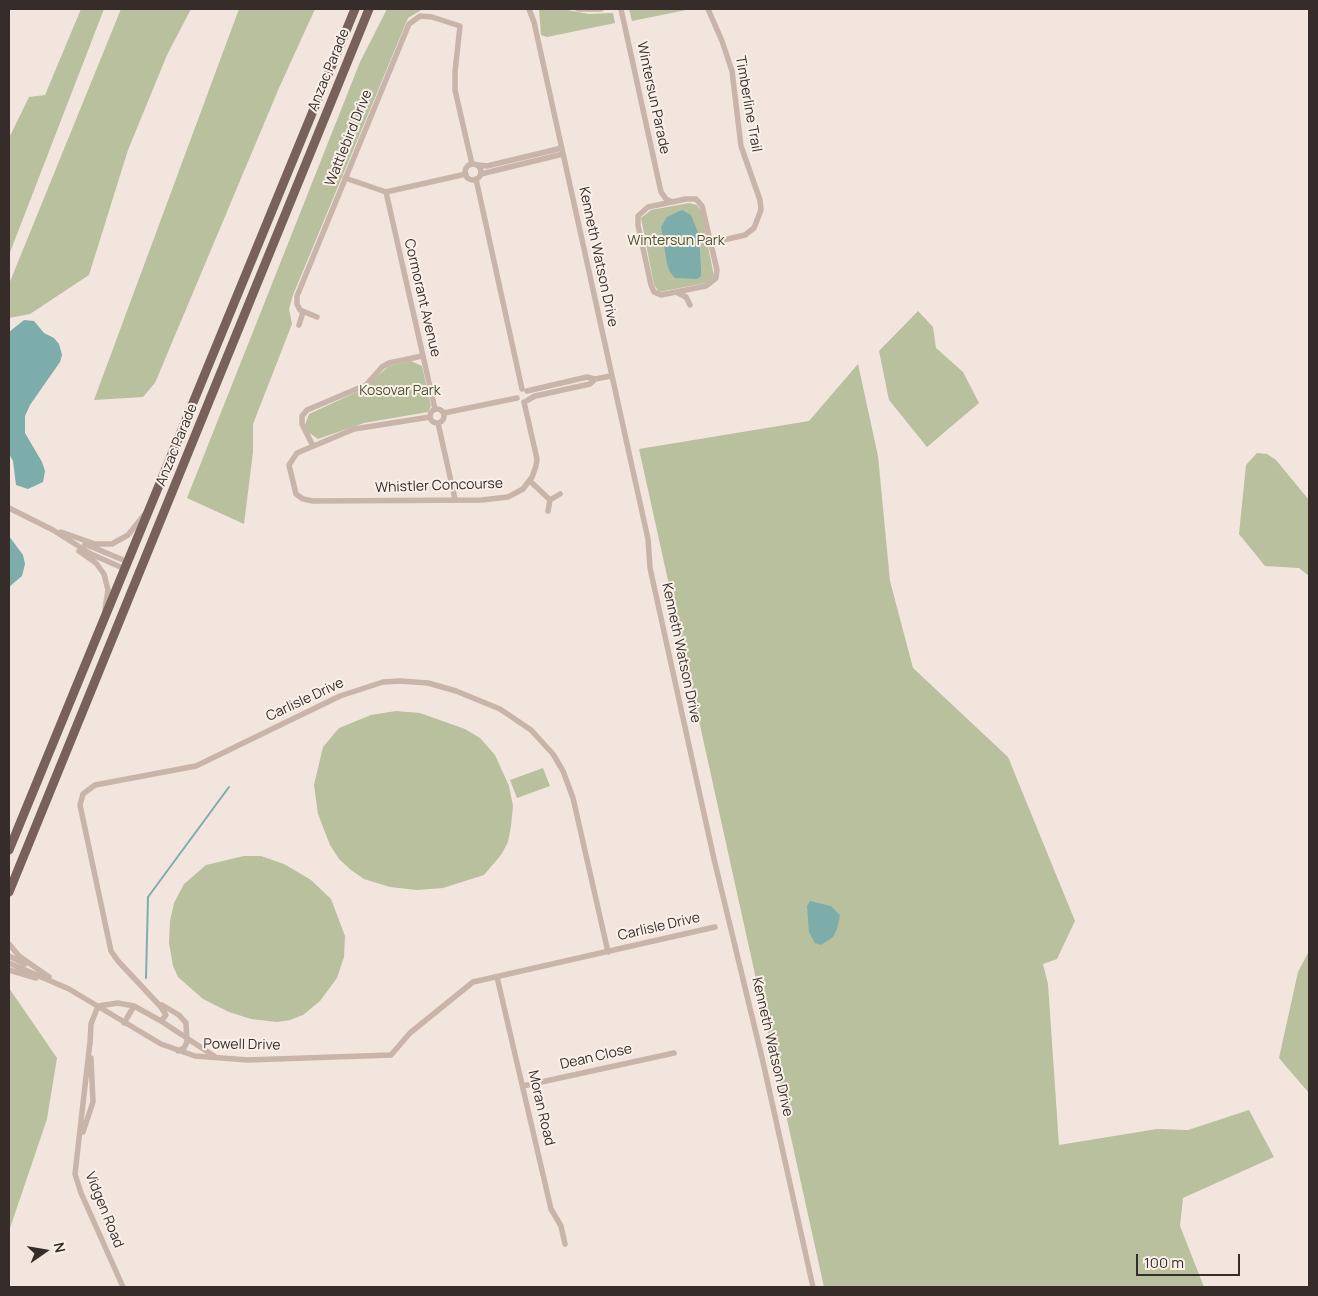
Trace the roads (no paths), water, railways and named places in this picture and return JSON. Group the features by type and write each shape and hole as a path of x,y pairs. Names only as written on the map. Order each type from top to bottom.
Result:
{"main road":[{"name":"Anzac Parade","path":"9,850 355,9"},
{"name":"Anzac Parade","path":"9,892 369,9"},
{"path":"126,566 140,571"}],"street":[{"name":"Kenneth Watson Drive","path":"530,9 648,539 650,568 708,830 763,1062 813,1287"},
{"name":"Kenneth Watson Drive","path":"534,22 536,9"},
{"path":"578,9 601,9"},
{"name":"Wintersun Parade","path":"621,9 661,192"},
{"name":"Timberline Trail","path":"708,9 716,24 728,59 742,146 761,204 761,215 754,228 743,236 717,241 709,237"},
{"name":"Wattlebird Drive","path":"299,326 303,312 298,306 297,296 408,24 415,18 425,15 460,26 455,90 475,164"},
{"path":"562,151 481,174 476,179 470,179 466,174 466,168 475,164 487,166 562,151"},
{"path":"475,164 481,174"},
{"path":"345,178 386,192 466,174"},
{"path":"476,179 524,390 529,394 526,401 537,460 530,481 550,500"},
{"name":"Cormorant Avenue","path":"386,192 435,409"},
{"path":"661,192 666,199 674,202"},
{"path":"654,206 660,200 661,192"},
{"path":"689,198 699,201 703,208 713,252 716,278 711,284 675,293 659,294 651,285 638,220 642,210 654,206 689,198"},
{"path":"713,252 716,245 722,240"},
{"path":"675,293 684,295 690,305 691,296 697,288"},
{"path":"303,312 317,317"},
{"path":"422,356 389,363 382,367 366,386 306,411 302,416 302,424 313,446 354,428 430,417"},
{"path":"517,398 518,392 524,390 588,377 595,379 611,376"},
{"path":"444,414 517,398 526,401 537,395 590,384 595,379"},
{"path":"430,417 431,412 435,409 439,409 444,414"},
{"path":"438,423 444,418 444,414"},
{"path":"430,417 434,422 438,423"},
{"path":"438,423 455,499"},
{"name":"Whistler Concourse","path":"313,446 295,454 290,462 295,492 305,500 499,499 516,494 530,481"},
{"path":"548,511 550,500 560,494"},
{"path":"50,528 95,544 112,544 132,531 150,506"},
{"path":"9,508 126,566"},
{"path":"50,528 93,561 102,571 108,590 103,622"},
{"name":"Carlisle Drive","path":"188,1040 187,1026 184,1020 158,1003 118,961 111,951 80,805 82,794 97,784 196,766 340,696 389,681 411,681 435,685 500,709 531,730 553,754 563,771 573,798 608,952"},
{"path":"9,897 13,882"},
{"name":"Carlisle Drive","path":"391,1055 406,1037 473,982 715,927"},
{"path":"9,944 19,956 62,986"},
{"name":"Powell Drive","path":"9,956 98,1006 124,1023 178,1051 200,1057 248,1060 391,1055"},
{"name":"Powell Drive","path":"9,963 52,980"},
{"path":"9,970 62,986"},
{"name":"Moran Road","path":"497,977 551,1209 561,1226 565,1244"},
{"path":"98,1006 118,1003 134,1006 218,1058"},
{"path":"158,1003 166,1014 161,1021"},
{"name":"Vidgen Road","path":"98,1006 92,1020 75,1170 78,1183 123,1287"},
{"path":"124,1023 134,1006"},
{"path":"178,1051 184,1048 188,1040"},
{"name":"Vidgen Road","path":"80,1139 93,1102 90,1042"},
{"name":"Dean Close","path":"523,1086 674,1053"}],"water":[{"path":"682,210 691,215 699,235 701,276 697,279 675,278 667,264 661,227 667,217"},
{"path":"24,320 34,321 44,333 54,338 59,344 62,355 60,362 30,405 25,416 25,433 42,462 45,471 43,482 28,489 16,485 13,461 9,454 9,332"},
{"path":"9,536 23,555 25,564 22,576 9,587"},
{"path":"810,901 831,906 840,915 833,937 821,945 815,943 809,932 807,906"}],"waterway":[{"path":"146,978 148,897 229,787"}],"park label":[{"name":"Wintersun Park","path":"676,241"},
{"name":"Kosovar Park","path":"400,391"}]}
